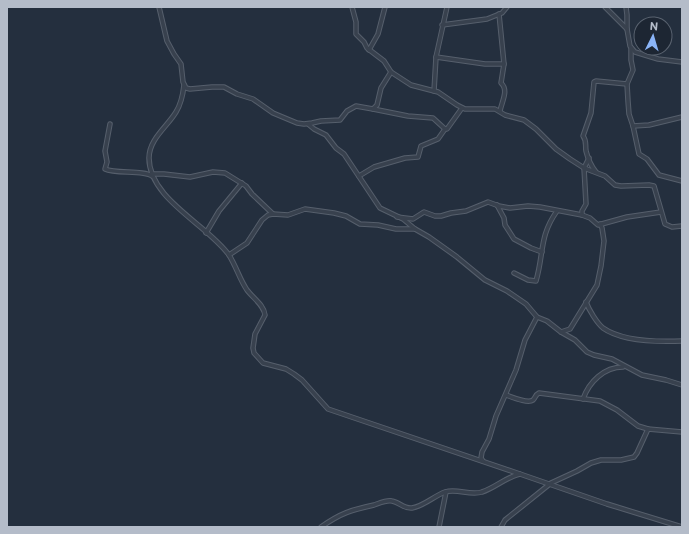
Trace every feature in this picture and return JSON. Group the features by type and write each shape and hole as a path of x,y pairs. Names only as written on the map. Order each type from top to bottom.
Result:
{"street":[{"path":"159,7 167,41 182,66 184,85 178,108 157,136 151,149 149,158 152,175 171,202 229,256 248,291 265,312 263,319 256,329 253,341 254,353 260,361 266,365 288,369 330,411 551,484 594,500 682,527"},
{"path":"352,7 356,22 356,34 369,50 384,61 391,72 411,84 441,94 462,108 476,110 491,109 500,111 508,116 524,120 536,129 556,149 584,168 607,177 614,185 654,186 656,188 665,224 672,227 682,226"},
{"path":"369,50 378,34 385,7"},
{"path":"434,91 436,57 442,25 448,7"},
{"path":"442,25 486,19 499,14 507,7"},
{"path":"626,7 627,29 631,48 633,70 627,84 629,114 639,154 647,159 659,175 682,181"},
{"path":"608,8 627,29"},
{"path":"499,14 504,64 502,83 505,90 500,111"},
{"path":"631,48 639,54 664,60 682,62"},
{"path":"436,57 485,64 504,64"},
{"path":"373,109 377,105 381,88 391,72"},
{"path":"597,173 591,165 586,151 586,141 583,136 591,113 594,82 627,84"},
{"path":"184,85 190,89 212,87 224,88 256,100 273,113 308,124 318,121 340,120 347,111 356,106 408,116 428,117 436,121 445,129"},
{"path":"359,176 374,167 405,158 418,157 422,146 438,139 462,108"},
{"path":"633,126 649,125 682,117"},
{"path":"110,124 104,151 107,162 105,169 132,173 147,173 152,175 164,174 190,178 213,172 219,172 242,183 248,188 253,196 273,214"},
{"path":"308,124 314,129 328,136 336,148 344,154 380,208 429,237 457,257 484,280 500,287 526,304 538,317 575,340 583,349 591,354 612,359 623,367 642,375 682,385"},
{"path":"582,215 582,211 586,204 584,168 589,158"},
{"path":"206,233 219,211 242,183"},
{"path":"397,217 413,219 424,212 438,216 466,211 488,202 510,208 528,206 582,215 590,218 597,224 627,217 662,212"},
{"path":"497,205 504,218 505,225 514,239 542,252"},
{"path":"229,256 246,243 266,216 273,214 288,215 305,209 328,211 360,224 378,225 396,230 415,229"},
{"path":"514,273 536,282 546,229 557,210"},
{"path":"561,332 570,329 596,287 601,266 604,241 600,224"},
{"path":"586,302 592,311 593,316 602,326 616,334 655,342 682,341"},
{"path":"483,462 481,456 482,452 489,439 496,416 516,370 525,340 538,317"},
{"path":"583,399 588,388 600,375 610,369 623,367"},
{"path":"506,395 529,402 533,400 536,394 539,393 604,402 618,410 638,426 648,429 682,432"},
{"path":"501,527 505,520 551,484 598,461 611,459 621,460 634,457 637,454 648,429"},
{"path":"321,527 335,517 350,511 389,501 406,508 411,508 423,504 446,492 481,492 520,474"},
{"path":"439,527 446,492"}]}
